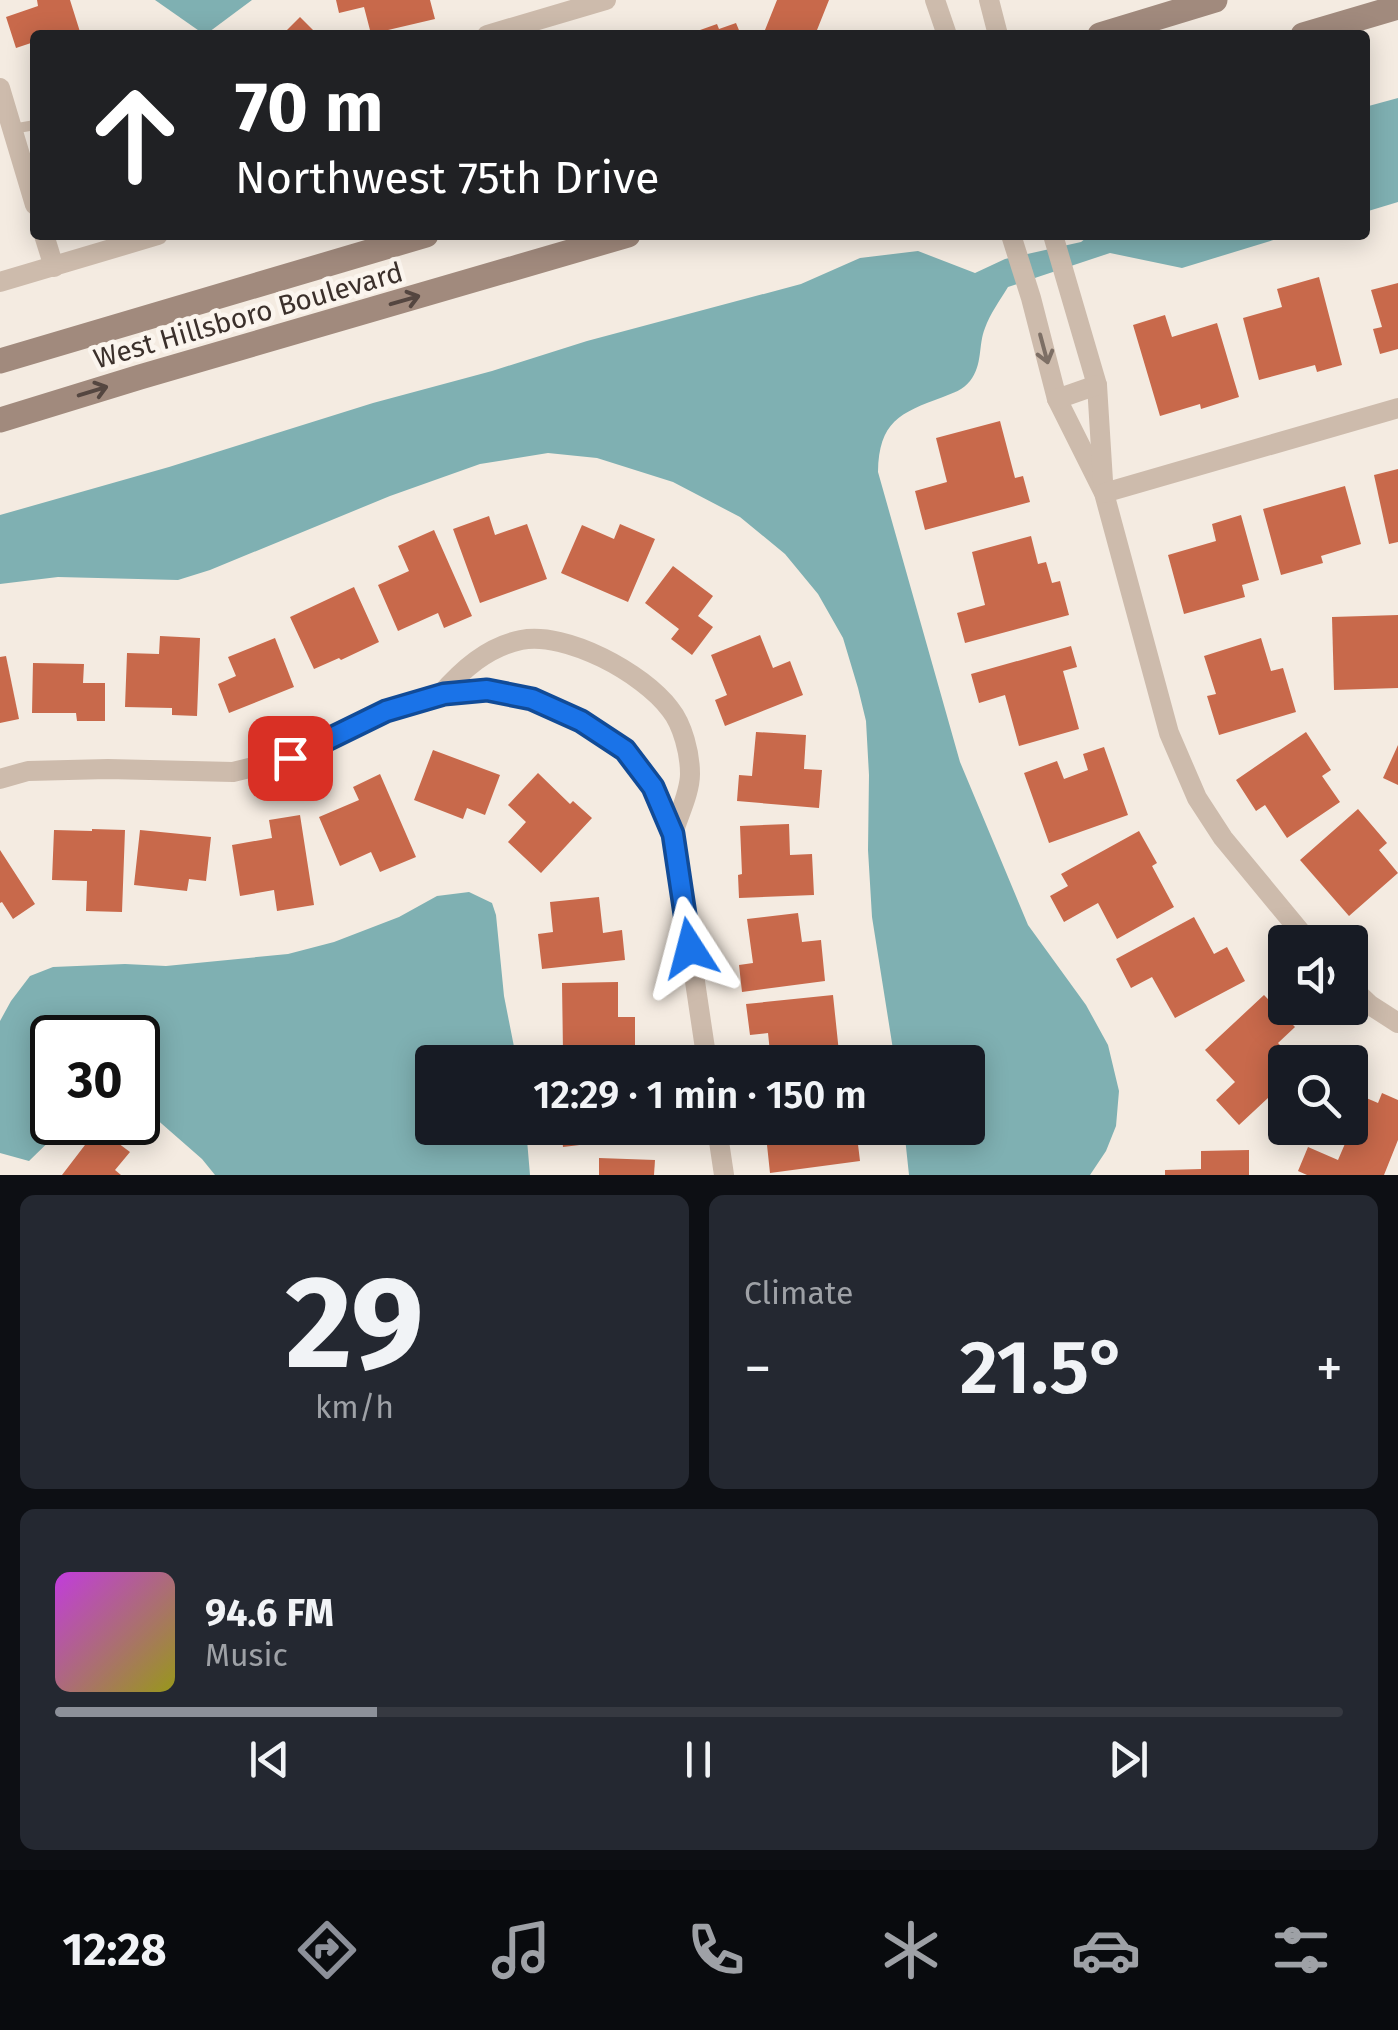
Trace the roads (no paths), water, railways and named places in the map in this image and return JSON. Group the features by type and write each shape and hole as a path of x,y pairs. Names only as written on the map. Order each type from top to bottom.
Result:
{"street":[{"path":"504,30 606,0"},
{"path":"935,0 945,30"},
{"path":"988,0 997,30"},
{"path":"1116,30 1215,0"},
{"path":"1319,30 1398,6"},
{"path":"0,88 30,188"},
{"path":"46,240 54,267"},
{"path":"0,282 54,267 98,244 125,240"},
{"name":"West Hillsboro Boulevard","path":"0,361 409,240"},
{"name":"West Hillsboro Boulevard","path":"0,420 611,240"},
{"path":"1012,240 1057,399 1104,493 1170,733 1197,798 1223,838 1295,925"},
{"path":"1054,240 1098,385 1104,493"},
{"path":"1057,399 1098,385"},
{"path":"1104,493 1398,408"},
{"path":"440,695 477,660 499,646 524,640 549,638 626,671 673,711 687,749 690,778 673,834"},
{"path":"0,779 28,771 232,772 290,758 386,711 440,695 487,690 532,699 581,721 625,750 653,787 673,834 704,1045"},
{"path":"1368,1003 1398,1023"},
{"path":"720,1145 724,1175"}],"lane":[{"path":"12,129 30,125"}],"water":[{"path":"155,0 252,0 212,30 198,30"},
{"path":"1398,98 1398,202 1370,210 1370,106"},
{"path":"1084,240 1274,240 1182,268 1110,253 1008,287 987,323 977,368 970,381 958,391 914,408 894,422 882,441 879,455 878,472 960,762 1028,925 1086,1005 1108,1045 1119,1091 1116,1126 1090,1175 909,1175 906,1145 985,1145 985,1045 892,1045 872,917 866,721 858,688 843,638 818,594 785,554 740,517 673,482 597,458 548,453 480,464 178,580 58,577 0,584 0,515 587,341 801,284 860,258 918,251 975,273 1005,259"},
{"path":"469,892 492,903 514,1045 415,1045 415,1145 527,1145 530,1175 215,1175 160,1122 160,1015 30,1015 30,1145 45,1145 29,1161 0,1153 0,1021 30,976 53,967 166,966 288,954 334,942 399,917 437,896"}]}
